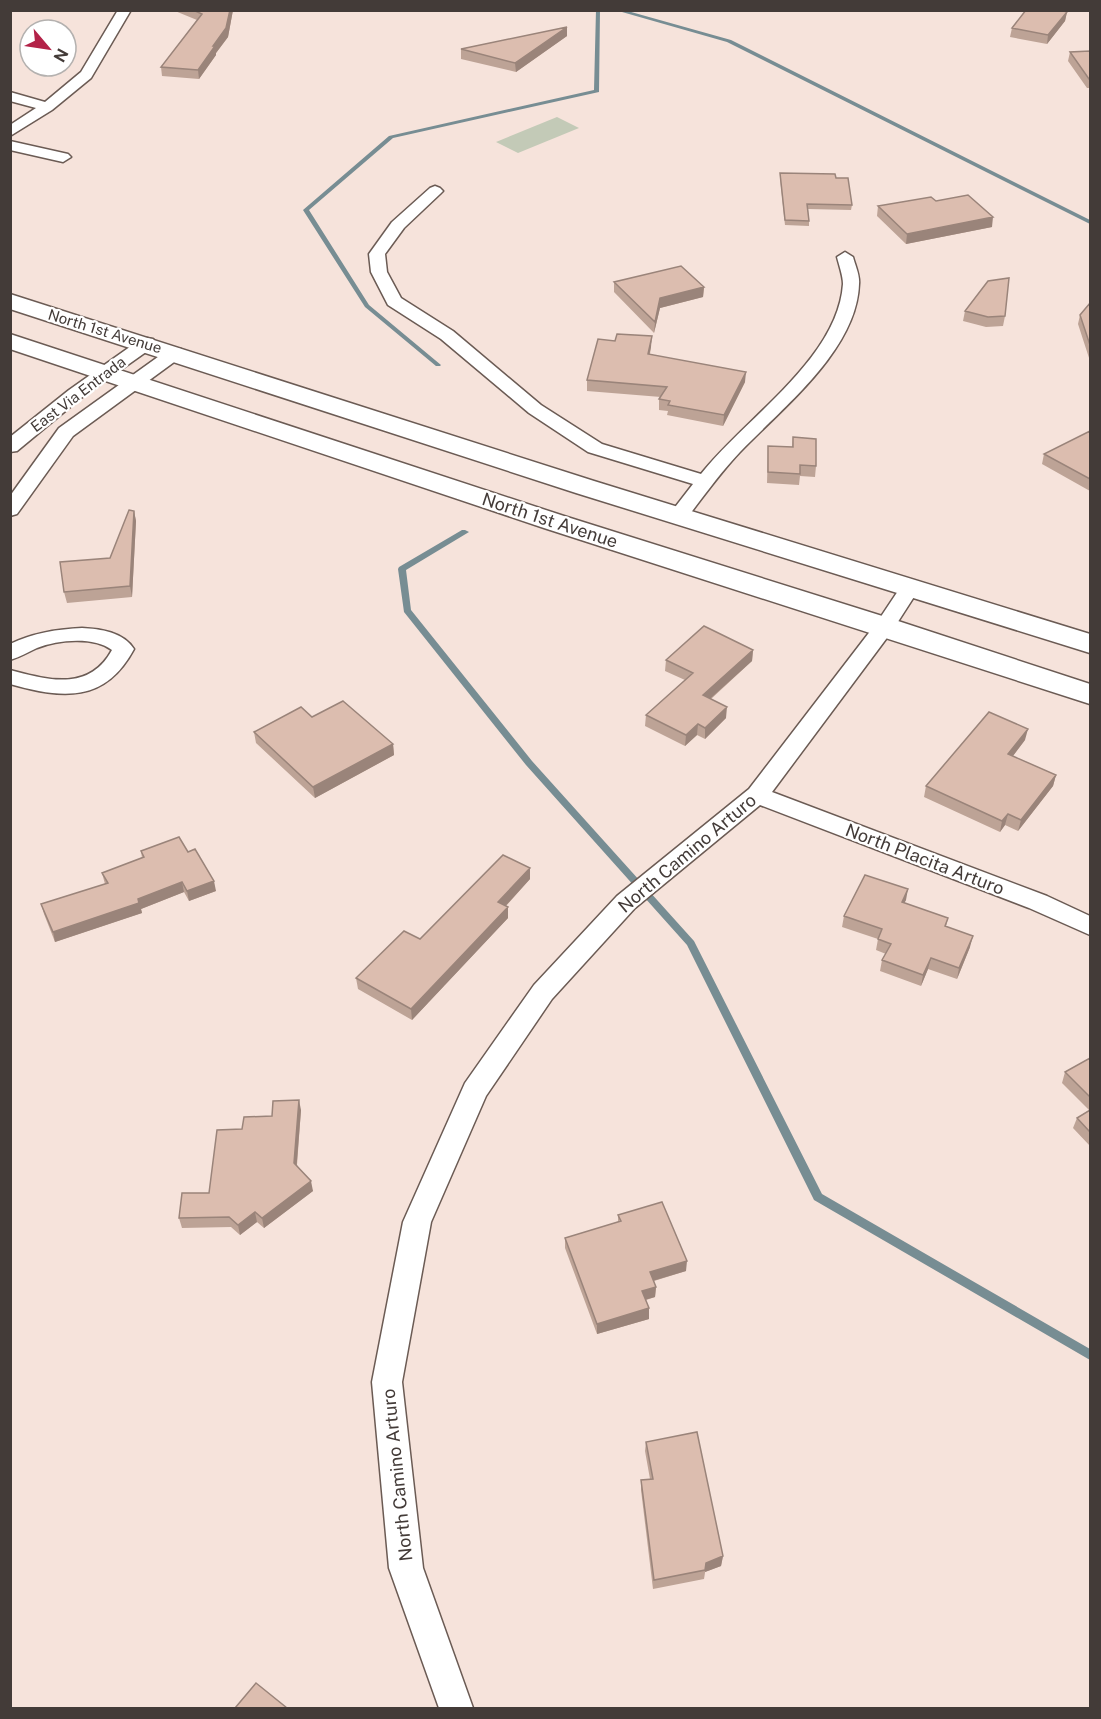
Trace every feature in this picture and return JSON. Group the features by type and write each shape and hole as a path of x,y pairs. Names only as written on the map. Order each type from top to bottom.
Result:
{"main road":[{"name":"North 1st Avenue","path":"10,302 147,343 1090,644"},
{"name":"North 1st Avenue","path":"10,341 554,522 885,626 1090,694"}],"street":[{"path":"10,132 47,107 86,75 126,10"},
{"path":"10,96 47,107"},
{"path":"10,145 63,157"},
{"path":"435,191 398,225 377,254 379,272 394,301 447,335 535,410 595,448 706,482"},
{"path":"680,515 733,448 788,396 840,327 849,300 850,268 845,257"},
{"name":"East Via Entrada","path":"10,447 75,394 147,343"},
{"name":"East Via Entrada","path":"10,510 66,432 175,353"},
{"name":"North Camino Arturo","path":"456,1708 406,1568 387,1382 417,1222 475,1091 543,992 626,902 757,795 885,626 911,586"},
{"path":"10,653 35,641 72,636 97,637 117,642 123,649 118,663 103,677 86,685 59,687 31,684 10,677"},
{"name":"North Placita Arturo","path":"757,795 1038,902 1090,927"}],"green space":[{"path":"557,117 579,128 518,153 496,142"}],"building":[{"path":"193,10 230,10 226,28 198,70 161,67 202,14"},
{"path":"1026,10 1067,12 1048,35 1012,28"},
{"path":"567,27 515,63 461,49"},
{"path":"1090,51 1090,79 1089,79 1070,52"},
{"path":"780,173 835,174 836,178 848,178 852,205 807,204 809,221 785,220"},
{"path":"968,195 993,217 907,234 878,206 931,197 936,201"},
{"path":"681,266 704,287 660,298 655,322 614,282"},
{"path":"1009,278 1005,316 988,317 965,311 988,281"},
{"path":"1090,303 1090,345 1080,315"},
{"path":"617,334 652,336 648,354 746,372 724,415 668,405 670,401 659,399 667,387 587,380 598,339 615,341"},
{"path":"1090,431 1090,479 1044,454"},
{"path":"793,437 816,439 816,466 800,465 800,474 768,472 768,446 793,447"},
{"path":"129,510 134,511 130,586 64,592 60,562 110,558"},
{"path":"704,626 753,650 703,695 727,707 705,728 698,724 686,735 646,715 693,673 666,660"},
{"path":"343,701 393,744 313,787 254,732 301,707 312,717"},
{"path":"989,712 1028,729 1008,754 1056,775 1021,820 1008,814 1002,821 926,786"},
{"path":"179,837 188,852 195,849 214,881 187,891 182,882 138,899 139,903 53,932 41,904 108,883 102,873 144,857 141,851"},
{"path":"503,855 530,868 498,902 508,907 411,1009 356,978 404,931 420,939"},
{"path":"865,875 908,889 902,902 948,918 945,926 973,936 959,968 931,958 923,975 882,960 891,944 878,939 882,929 844,916"},
{"path":"1090,1058 1090,1097 1065,1072"},
{"path":"299,1100 294,1163 311,1181 262,1218 255,1212 238,1225 229,1217 179,1218 182,1193 209,1193 217,1130 242,1129 244,1117 272,1116 273,1101"},
{"path":"1090,1110 1090,1132 1077,1118"},
{"path":"662,1202 687,1261 650,1272 656,1287 642,1291 649,1308 597,1324 565,1238 621,1221 618,1215"},
{"path":"697,1432 723,1556 706,1563 705,1570 654,1580 641,1480 653,1479 646,1442"},
{"path":"256,1683 287,1708 235,1708"}],"waterway":[{"path":"438,365 367,306 306,210 391,137 597,91 598,10"},
{"path":"617,10 729,41 1090,222"},
{"path":"465,532 402,569 407,610 529,763 691,943 818,1197 1090,1355"}]}
